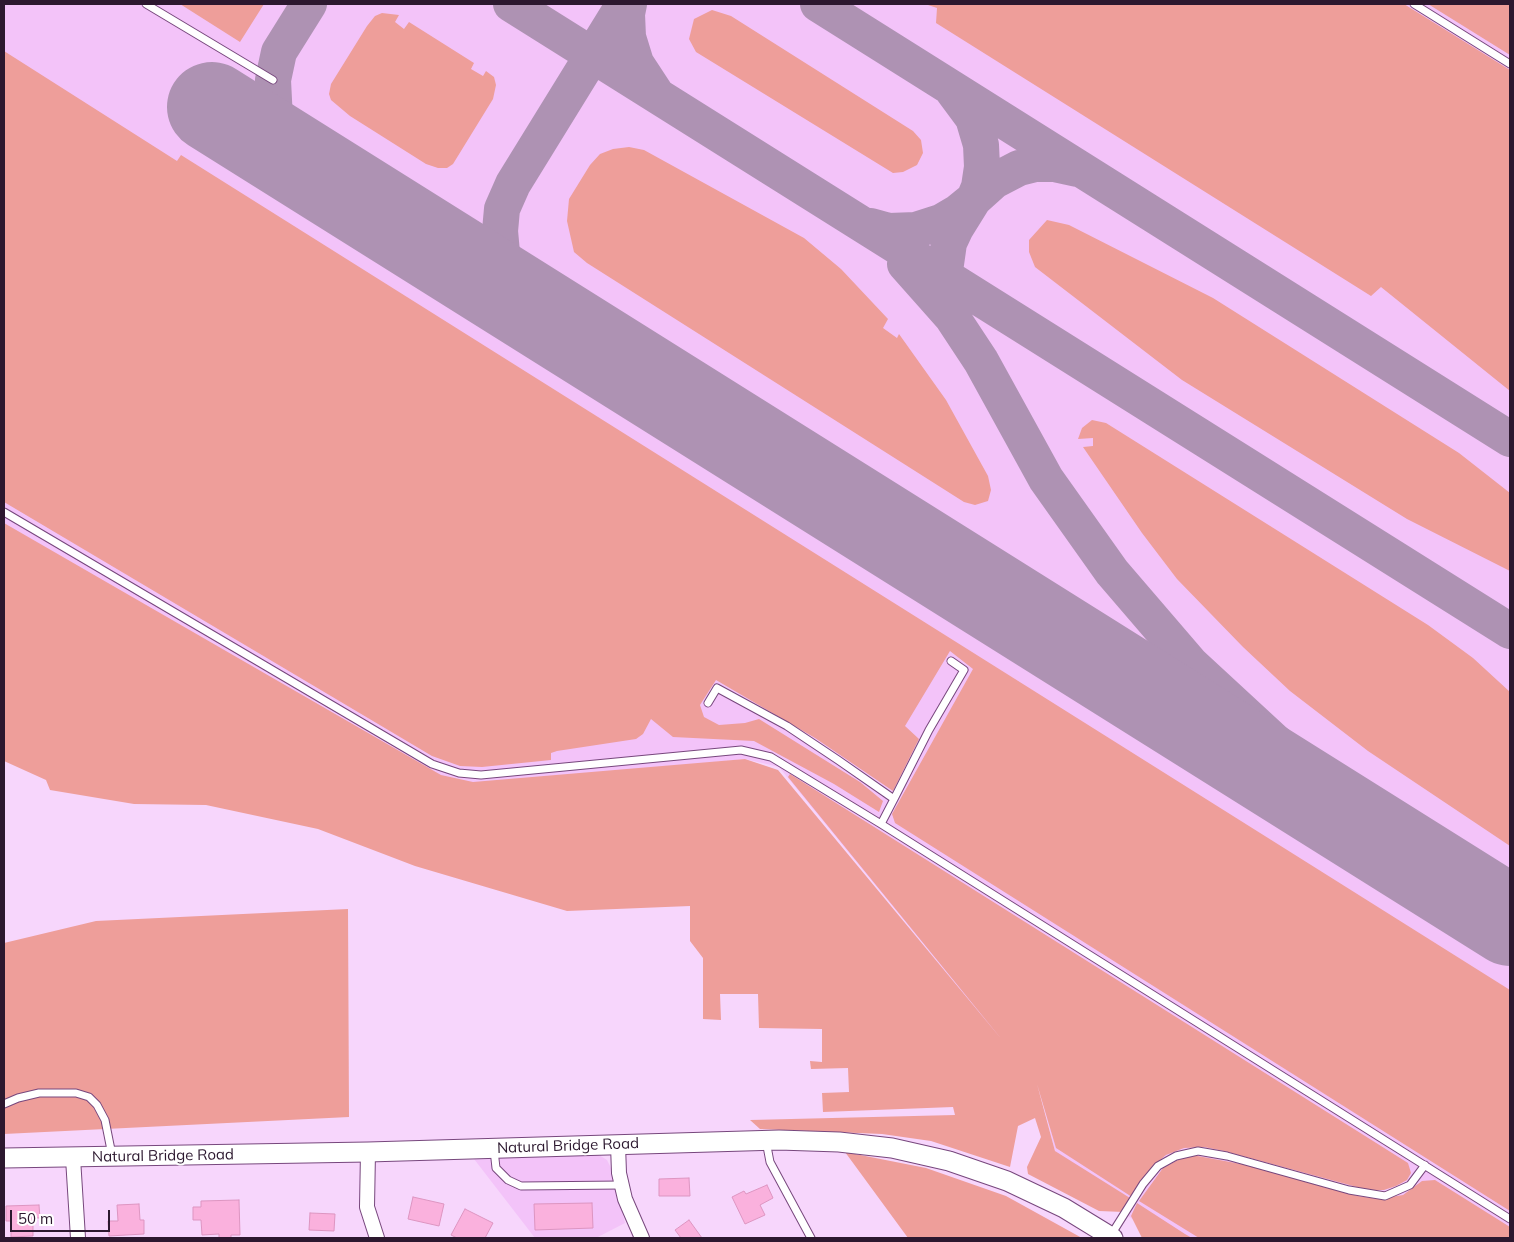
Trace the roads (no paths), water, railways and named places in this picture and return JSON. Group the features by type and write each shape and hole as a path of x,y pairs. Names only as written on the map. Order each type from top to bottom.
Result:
{"main road":[{"name":"Natural Bridge Road","path":"4,1158 368,1152 766,1140 839,1142 892,1148 949,1161 1007,1181 1064,1208 1112,1237"}],"street":[{"path":"618,1145 625,1199 642,1238"},
{"path":"368,1152 367,1207 375,1237"},
{"path":"73,1158 78,1238"}],"lane":[{"path":"146,4 273,80"},
{"path":"1414,4 1510,64"},
{"path":"4,512 432,764 459,773 481,775 741,750 771,757 1510,1219"},
{"path":"881,824 929,730 964,670 951,661"},
{"path":"708,704 717,688 788,726 894,799"},
{"path":"4,1104 18,1098 39,1093 76,1093 89,1097 97,1105 105,1120 112,1157"},
{"path":"766,1140 770,1162 811,1238"},
{"path":"493,1149 496,1168 508,1180 521,1186 622,1185"},
{"path":"1112,1237 1143,1184 1158,1166 1176,1156 1198,1151 1227,1156 1349,1190 1385,1196 1410,1185 1425,1165"}]}
